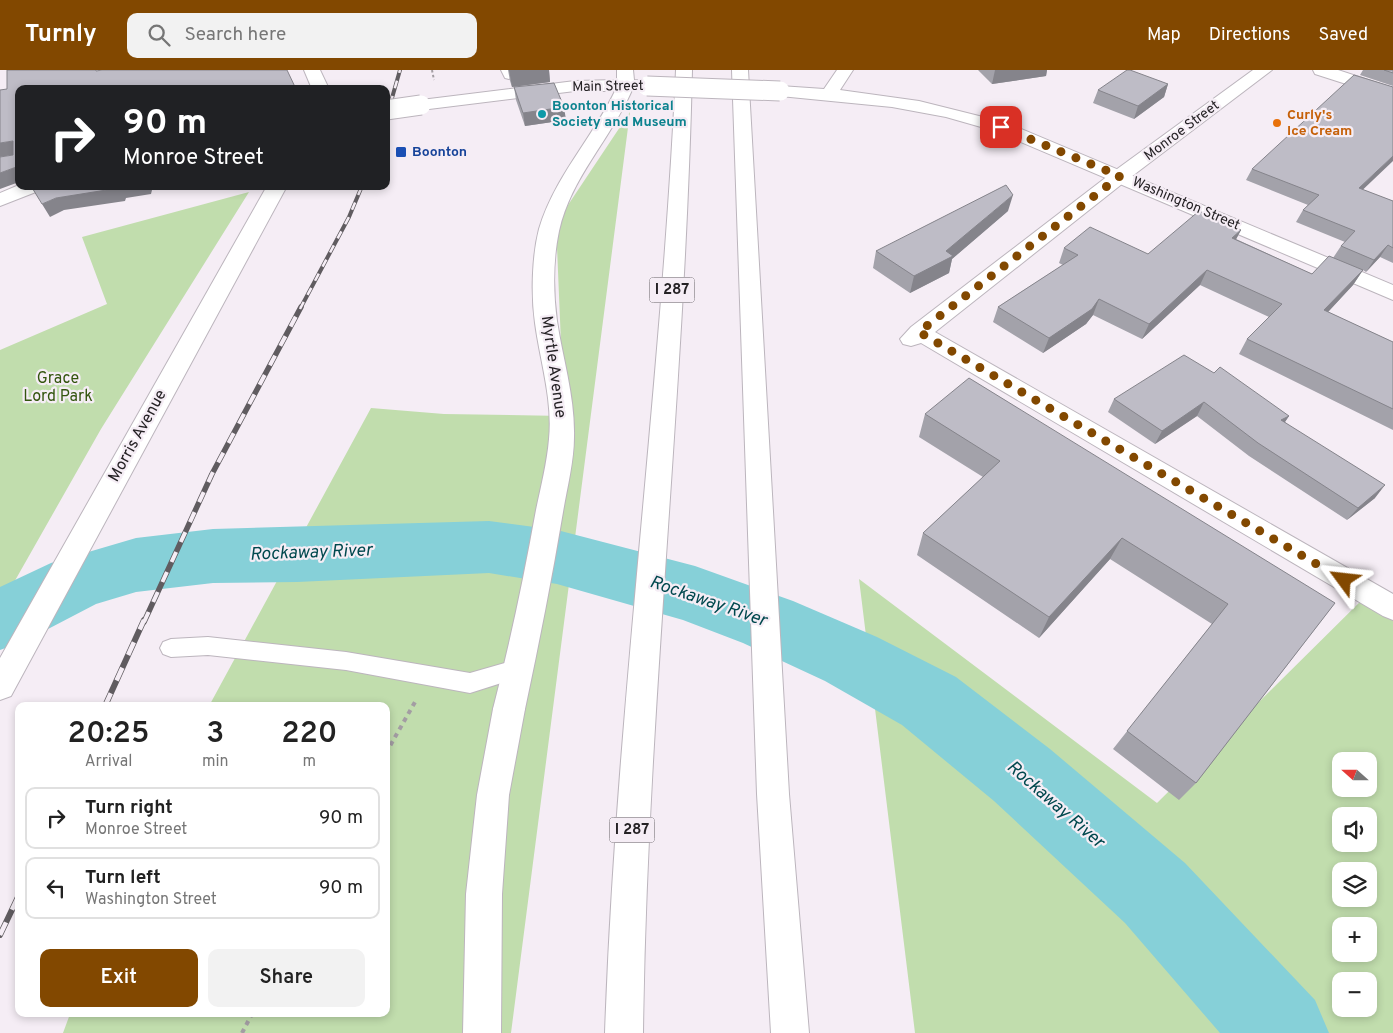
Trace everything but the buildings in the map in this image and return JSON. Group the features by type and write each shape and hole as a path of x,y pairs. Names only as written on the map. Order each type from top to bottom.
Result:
{"main road":[{"path":"312,70 319,85"},
{"name":"I 287","path":"624,1033 627,926 645,627 684,134 684,70"},
{"path":"740,70 768,685 781,928 790,1033"},
{"path":"744,133 748,70"},
{"path":"830,93 845,70"},
{"name":"Monroe Street","path":"1264,70 1120,176 915,336 1393,608"},
{"path":"1321,70 1393,94"},
{"name":"Main Street","path":"390,110 558,88 625,77 648,86 830,93"},
{"name":"Myrtle Avenue","path":"482,1033 484,894 493,795 509,708 534,602 562,438 560,396 546,322 543,288 549,231 559,201 572,174 616,107 625,77"},
{"name":"Washington Street","path":"830,93 899,102 969,117 1033,139 1393,293"},
{"path":"0,200 24,190"},
{"name":"Morris Avenue","path":"0,687 275,190"}],"lane":[{"path":"171,648 208,646 346,661 470,683 519,668"}],"path":[{"path":"390,746 429,676"},
{"path":"242,1033 250,1017"}],"green space":[{"path":"630,112 511,1033 63,1033 69,1017 390,1017 390,702 211,702 371,408 444,414 564,416 556,223"},
{"name":"Grace Lord Park","path":"249,192 101,429 0,607 0,350 107,304 82,237"},
{"path":"859,579 1157,803 1373,589 1393,601 1393,1033 915,1033"}],"waterway":[{"name":"Rockaway River","path":"0,620 75,583 136,565 213,556 297,555 489,547 557,557 695,595 768,622 851,659 929,701 1022,775 1155,893 1282,1033"}],"railway":[{"path":"390,105 400,70"},
{"path":"300,309 349,217 360,190"},
{"path":"144,622 212,474 301,307"},
{"path":"107,702 144,620"},
{"path":"0,935 15,903"}],"place":[{"name":"Boonton Historical Society and Museum","path":"542,114"},
{"name":"Curly's Ice Cream","path":"1277,123"},
{"name":"Boonton","path":"401,152"}],"route":[{"path":"1001,127 1120,176 919,332 1344,580"}]}
